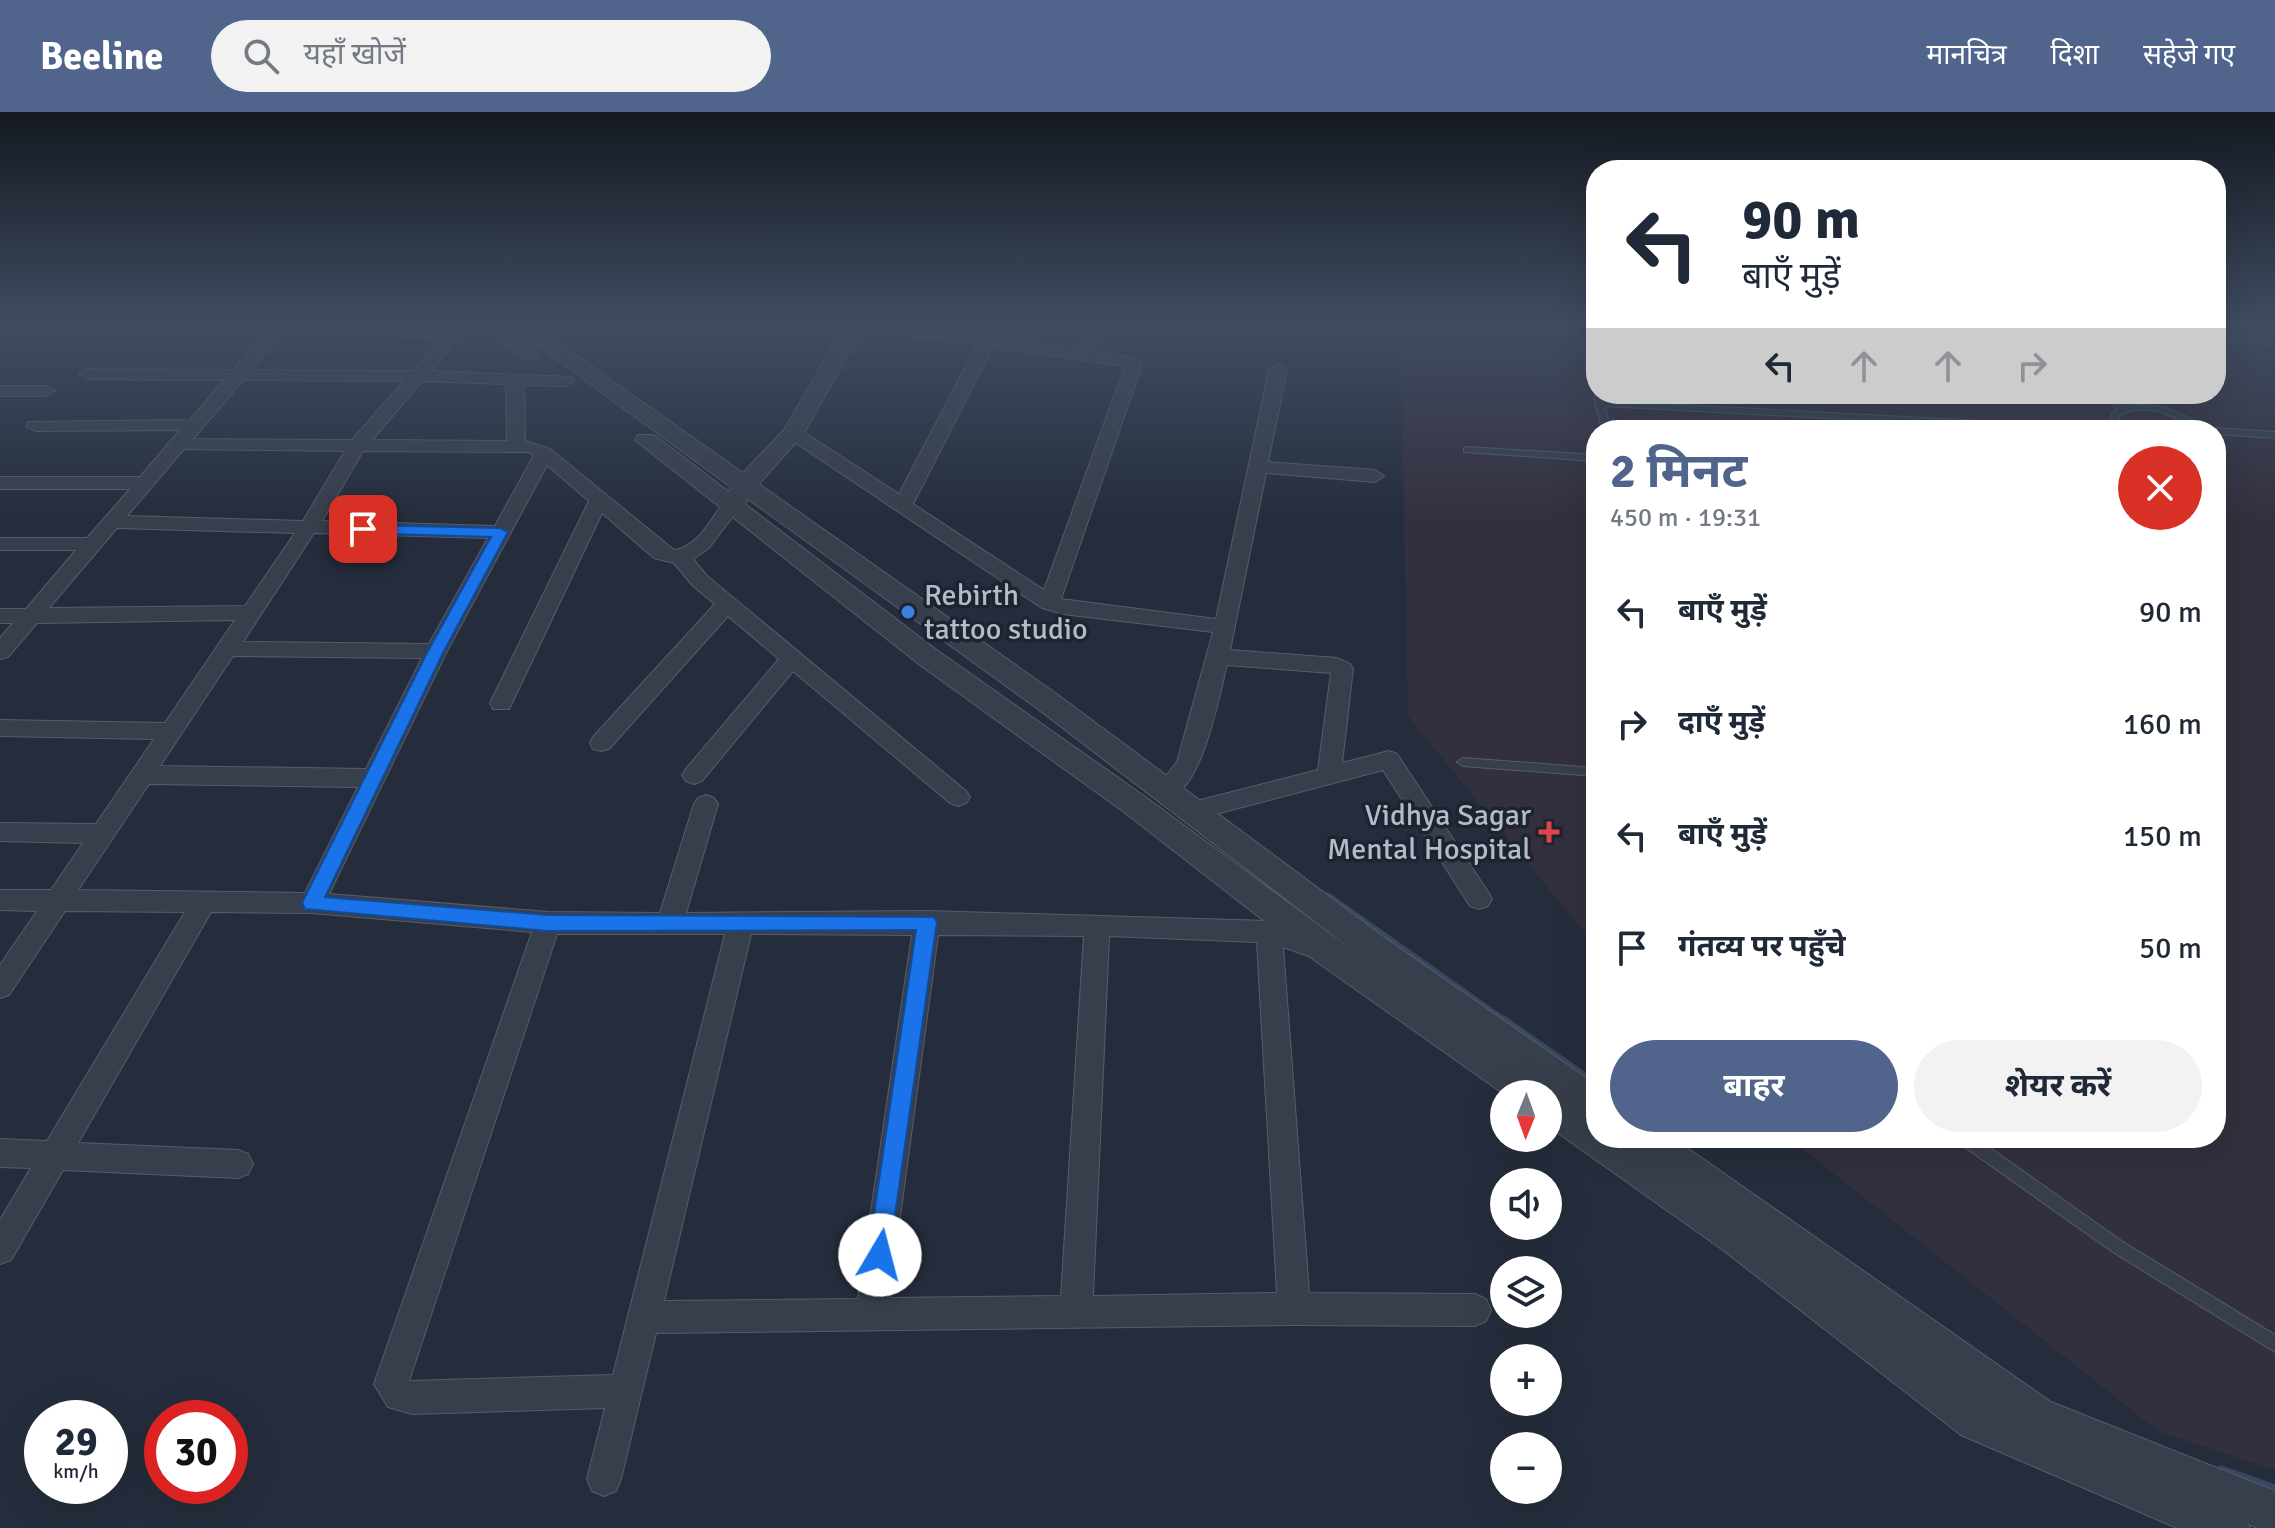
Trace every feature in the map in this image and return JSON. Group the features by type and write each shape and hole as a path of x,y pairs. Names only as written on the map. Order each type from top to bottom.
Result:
{"street":[{"path":"0,652 226,389"},
{"path":"0,987 308,528 357,446 405,389"},
{"path":"515,389 516,445"},
{"path":"577,389 738,495 1167,790 1374,948 1586,1098"},
{"path":"602,389 738,495 929,658 1134,804 1329,952 1513,1080"},
{"path":"681,558 696,550 738,495 793,433 818,389"},
{"path":"902,506 963,389"},
{"path":"1049,603 1125,389"},
{"path":"1167,790 1190,760 1218,657 1274,389"},
{"path":"0,391 46,391"},
{"path":"35,426 195,425"},
{"path":"793,433 1049,603 1226,627"},
{"path":"178,444 516,445 544,453 661,553 681,558 700,581 958,797"},
{"path":"312,903 436,651 544,453"},
{"path":"1259,467 1375,476"},
{"path":"0,483 145,483"},
{"path":"501,703 599,500"},
{"path":"111,522 500,532"},
{"path":"0,544 93,544"},
{"path":"601,743 727,604"},
{"path":"0,616 250,613"},
{"path":"226,649 436,651"},
{"path":"1218,657 1337,666 1342,669 1329,775"},
{"path":"694,775 792,658"},
{"path":"0,728 171,731"},
{"path":"1193,811 1384,759 1393,762 1479,899"},
{"path":"141,775 374,778"},
{"path":"670,922 706,804"},
{"path":"0,832 102,834"},
{"path":"0,900 312,903 548,923 1097,925 1269,932 1329,952"},
{"path":"0,1249 204,902"},
{"path":"604,1479 741,922"},
{"path":"871,1316 927,922"},
{"path":"548,923 390,1384 400,1395 412,1398 626,1391"},
{"path":"1076,1311 1097,925"},
{"path":"1269,932 1294,1309"},
{"path":"1562,1115 1586,1132"},
{"path":"1609,1148 1736,1237 1976,1420 2228,1528"},
{"path":"1657,1148 2037,1417 2275,1513"},
{"path":"0,1153 238,1164"},
{"path":"644,1317 1294,1309 1475,1310"}],"lane":[{"path":"1714,404 1921,420"},
{"path":"2117,404 2121,410"},
{"path":"2155,404 2159,409"},
{"path":"2114,420 2121,410 2140,407 2159,409 2186,420"},
{"path":"2226,432 2275,435"},
{"path":"1467,450 1586,457"},
{"path":"1463,762 1586,771"},
{"path":"1978,1148 2118,1247 2275,1344"}],"shaded area":[{"name":"Vidhya Sagar Mental Hospital","path":"1402,389 1586,389 1586,404 2226,404 2226,389 2275,389 2275,1470 2158,1431 1802,1148 2226,1148 2226,420 1586,420 1586,935 1408,716"}],"waterway":[{"path":"1328,896 1506,1022"},
{"path":"1503,1020 1586,1078"},
{"path":"2221,1470 2275,1489"}],"place":[{"name":"Rebirth tattoo studio","path":"908,612"},
{"name":"Vidhya Sagar Mental Hospital","path":"1549,832"}],"route":[{"path":"363,529 500,532 436,651 312,903 548,923 927,922 880,1255"}]}
